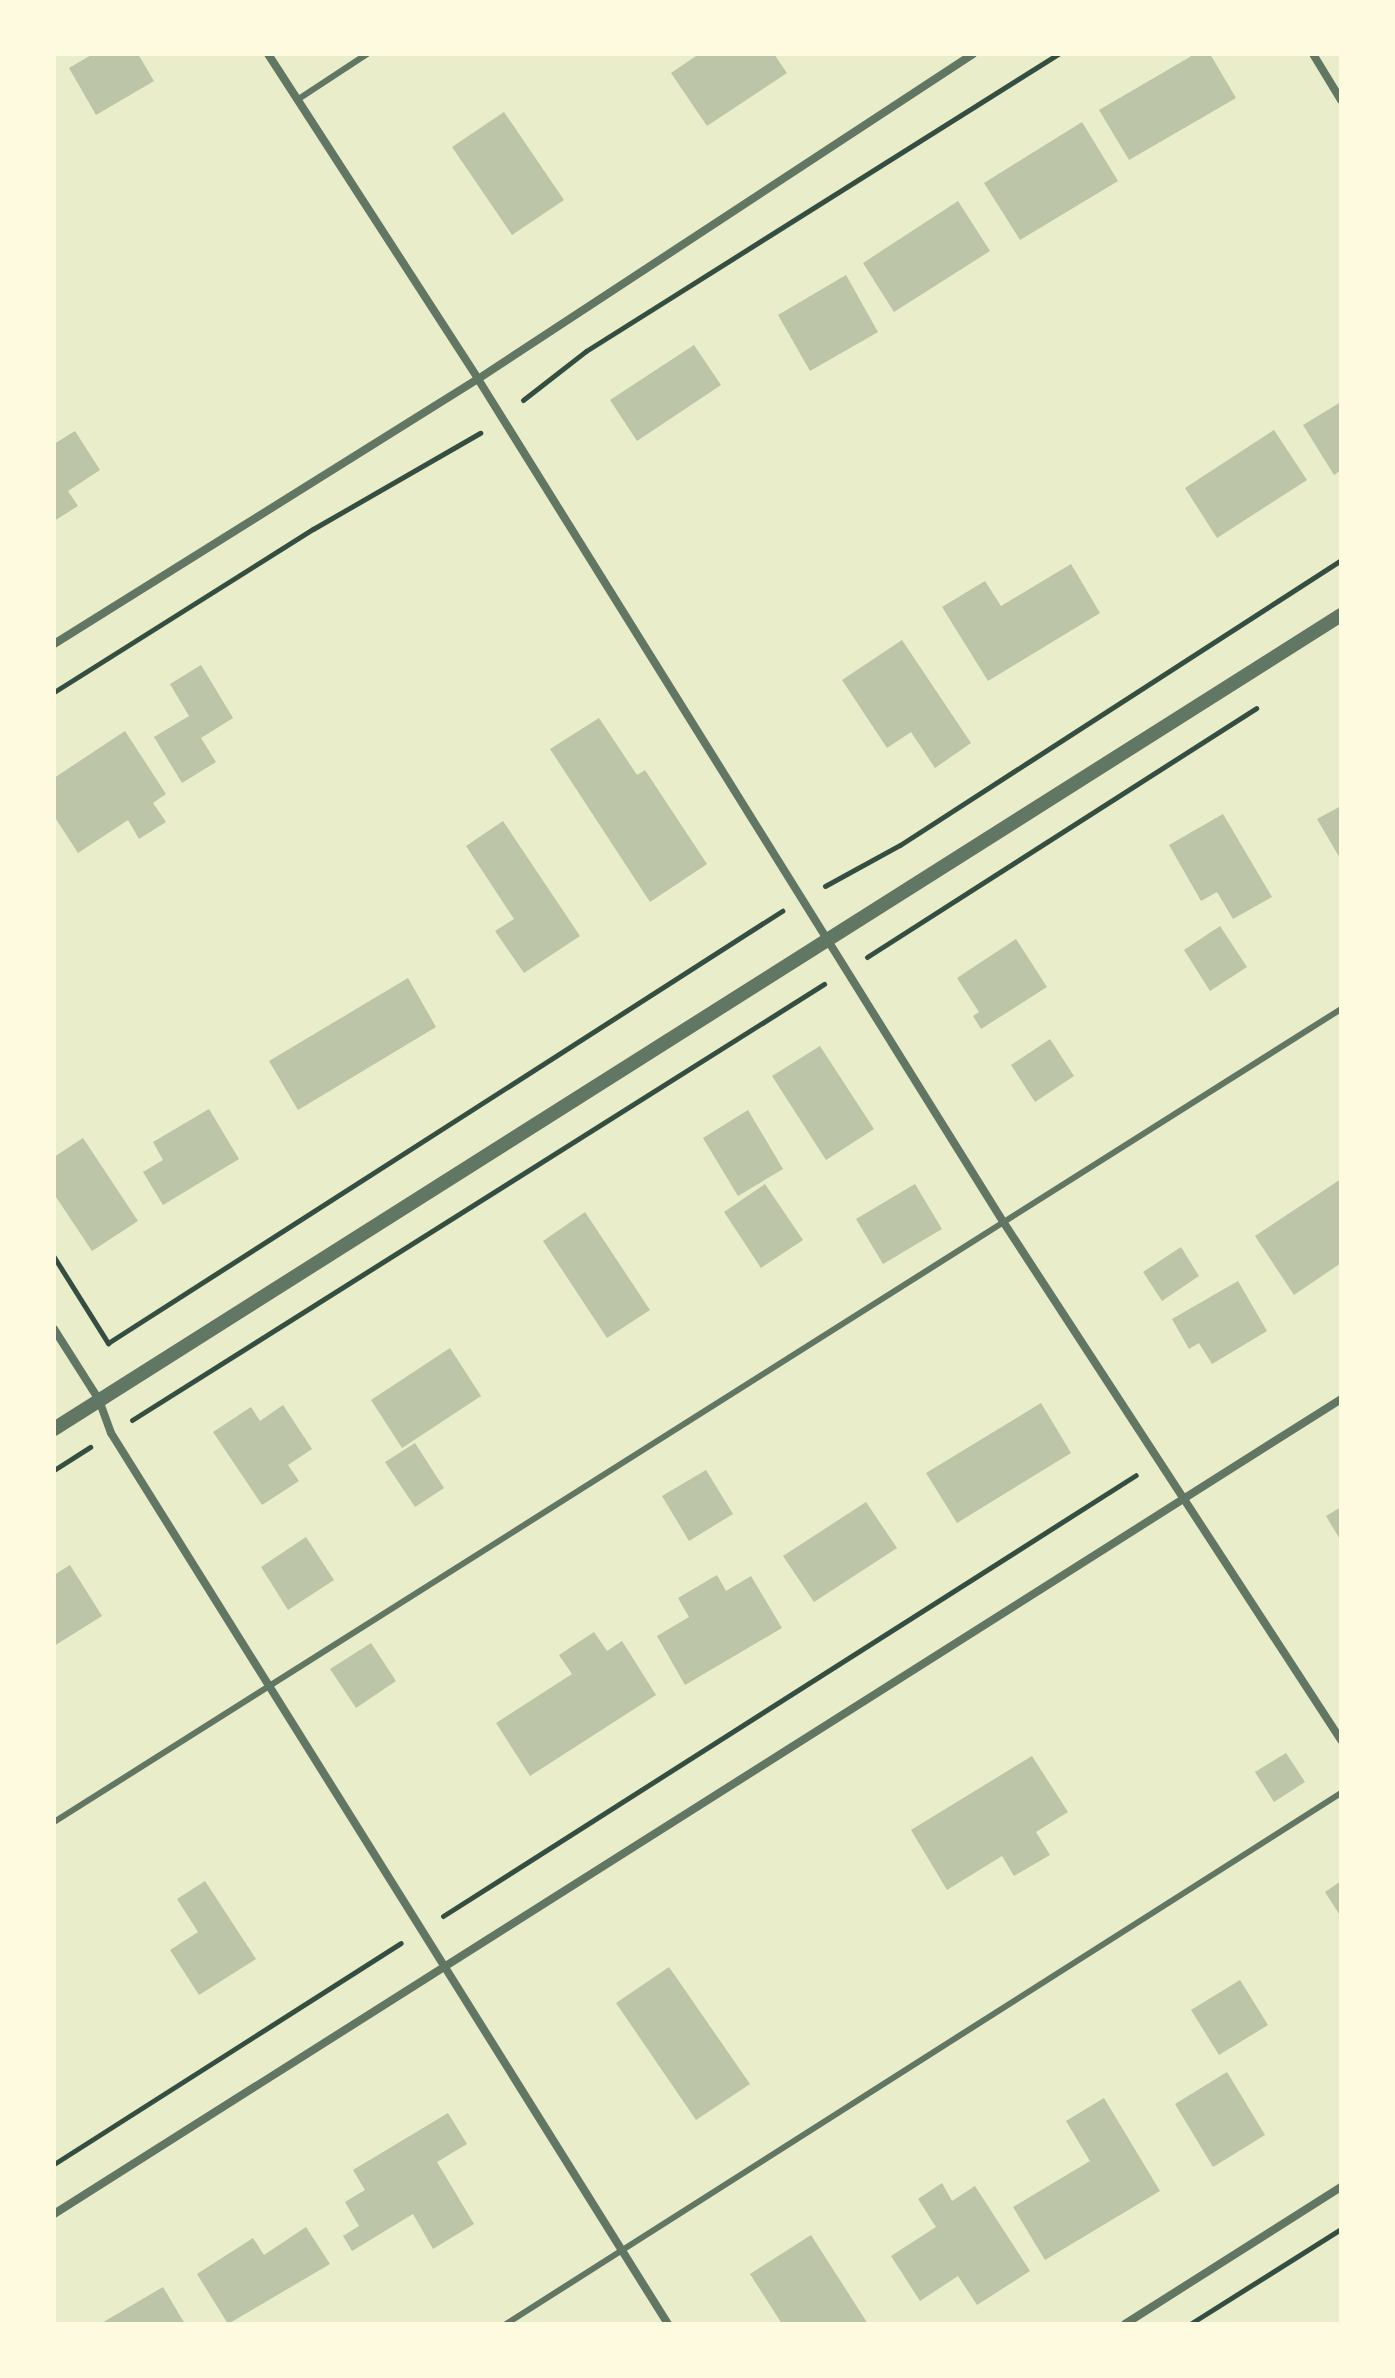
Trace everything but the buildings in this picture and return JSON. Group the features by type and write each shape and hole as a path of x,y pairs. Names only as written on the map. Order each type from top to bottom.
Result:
{"street":[{"path":"268,54 478,379 1004,1223 1341,1740"},
{"path":"54,644 478,379 973,54"},
{"path":"1313,54 1341,100"},
{"path":"54,1429 1341,615"},
{"path":"54,1329 99,1400 111,1433 424,1928 668,2324"},
{"path":"54,2214 447,1968 1341,1399"},
{"path":"1125,2324 1341,2187"}],"lane":[{"path":"297,100 367,54"},
{"path":"54,1822 1341,1009"},
{"path":"506,2324 1341,1793"}],"path":[{"path":"54,692 501,417 586,351 1058,54"},
{"path":"54,1257 108,1343 803,898 900,845 1341,560"},
{"path":"54,1470 1261,705"},
{"path":"54,2164 1161,1460"},
{"path":"1190,2324 1341,2229"}]}
